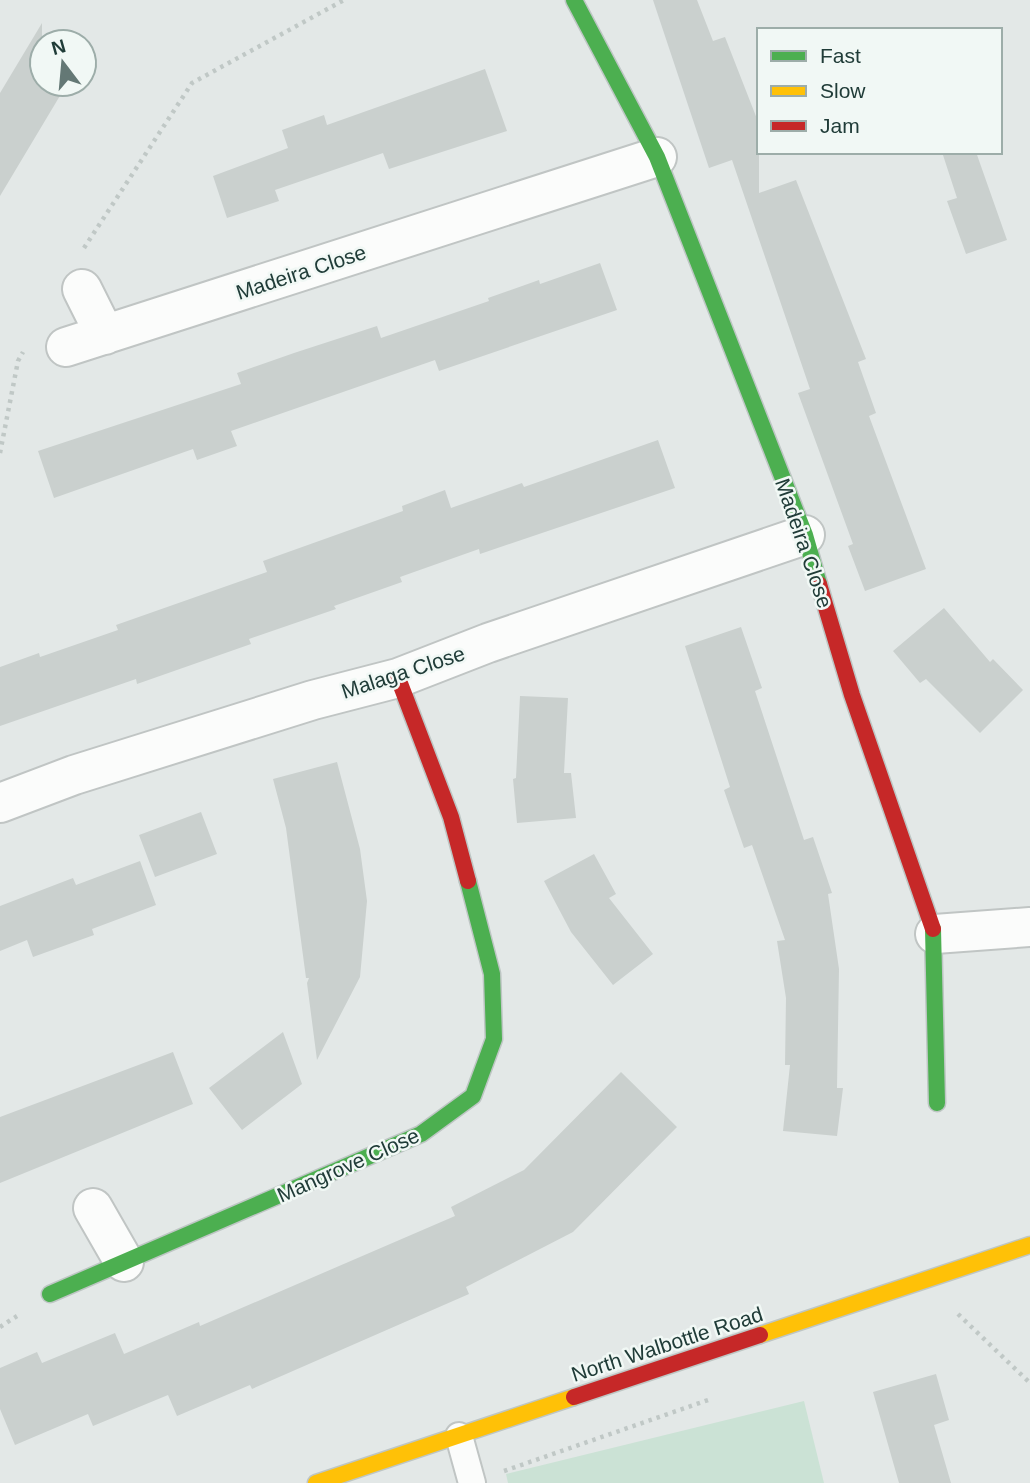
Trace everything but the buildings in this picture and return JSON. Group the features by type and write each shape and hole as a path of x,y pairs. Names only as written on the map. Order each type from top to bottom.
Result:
{"street":[{"name":"Madeira Close","path":"574,0 657,158 804,536 852,695 935,934 937,1102"},
{"name":"Madeira Close","path":"66,347 657,158"},
{"path":"80,273 105,335"},
{"name":"Malaga Close","path":"0,803 74,775 313,700 398,678 488,643 804,536"},
{"name":"Mangrove Close","path":"50,1294 421,1134 473,1096 494,1039 492,974 452,817 398,678"},
{"path":"935,934 1030,927"},
{"path":"93,1208 124,1262"},
{"name":"North Walbottle Road","path":"316,1483 1030,1245"}],"lane":[{"path":"459,1436 472,1483"}],"path":[{"path":"80,273 192,82 344,0"},
{"path":"0,453 18,360 24,349"},
{"path":"958,1314 1030,1384"}],"green space":[{"path":"804,1401 824,1483 508,1483 506,1474"}],"traffic: fast":[{"path":"574,0 657,157 805,535 819,584"},
{"path":"50,1294 421,1134 473,1096 494,1039 492,974 468,881"},
{"path":"933,929 937,1103"}],"traffic: slow":[{"path":"760,1335 1030,1245"},
{"path":"316,1483 574,1397"}],"traffic: jam":[{"path":"819,584 852,695 933,929"},
{"path":"398,678 451,817 468,881"},
{"path":"574,1397 760,1335"}]}
